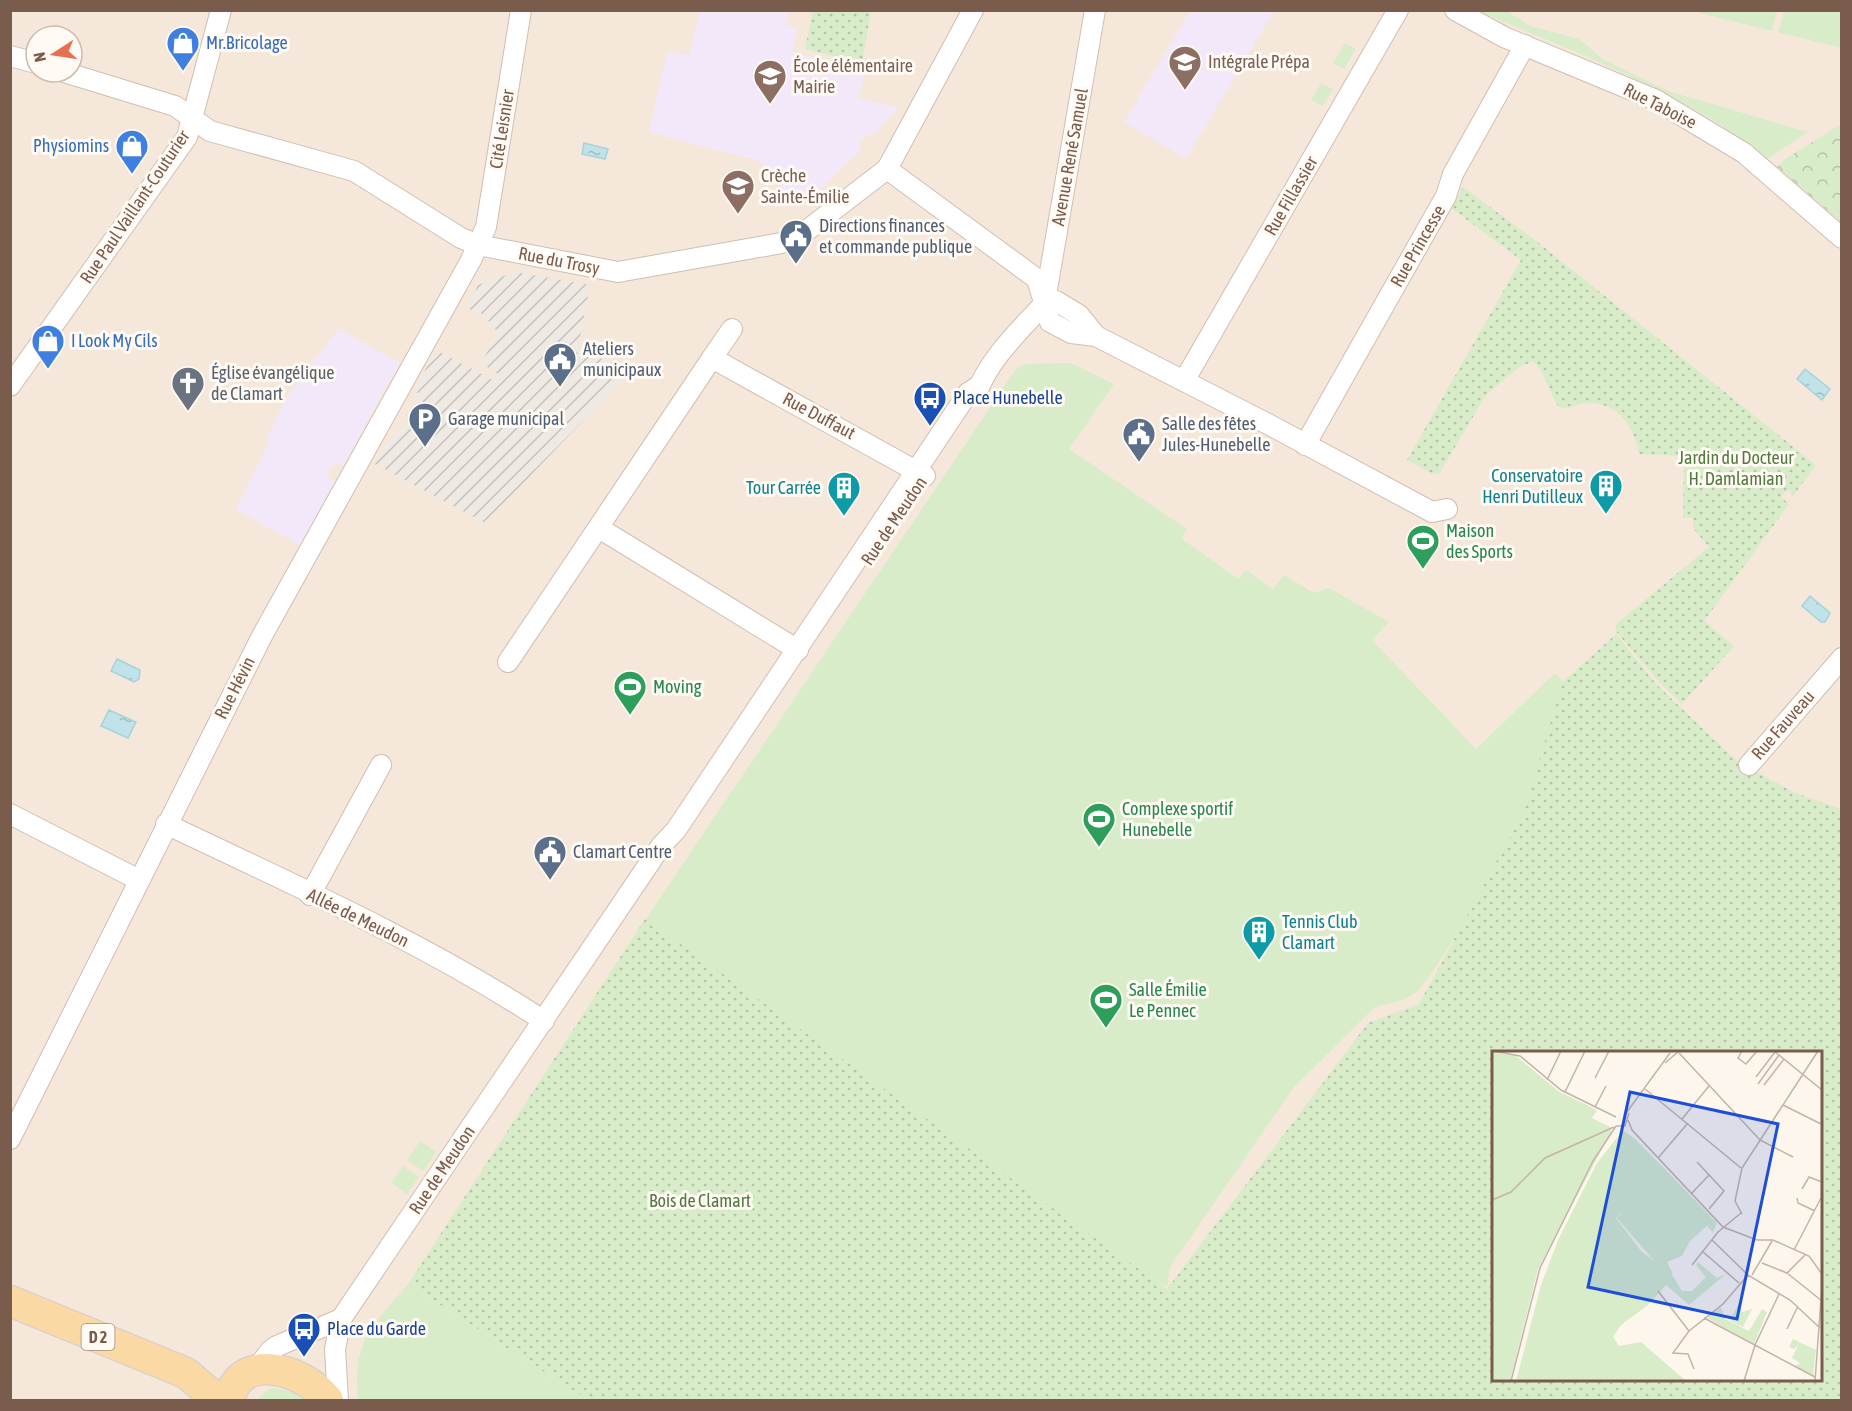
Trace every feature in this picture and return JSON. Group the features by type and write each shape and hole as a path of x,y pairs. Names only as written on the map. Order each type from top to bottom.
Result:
{"main road":[{"name":"D 2","path":"10,1301 186,1373 218,1401"},
{"path":"229,1401 236,1380 249,1372 274,1370 296,1374 319,1388 328,1401"},
{"name":"D 2","path":"186,1373 249,1372"}],"street":[{"name":"Rue Paul Vaillant-Couturier","path":"10,386 188,137 221,10"},
{"name":"Cité Leisnier","path":"478,245 486,227 521,10"},
{"name":"Rue du Trosy","path":"84,78 175,106 210,130 354,171 460,238 478,245 618,272 783,245 812,228 890,162 973,10"},
{"name":"Avenue René Samuel","path":"1044,304 1095,10"},
{"name":"Rue Fillassier","path":"1184,381 1398,10"},
{"name":"Rue Taboise","path":"1455,10 1526,45 1656,100 1744,153 1842,238"},
{"name":"Rue Princesse","path":"1305,445 1446,196 1453,174 1526,45"},
{"path":"890,162 1037,279 1044,304 1056,301 1079,315 1096,336 1432,512 1447,509"},
{"name":"Rue Hévin","path":"10,1139 262,636 478,245"},
{"name":"Rue de Meudon","path":"338,1401 335,1349 341,1319 648,865 676,830 798,650 815,637 921,473 975,400 980,385 1008,342 1044,304"},
{"path":"508,662 732,329"},
{"name":"Rue Duffaut","path":"712,358 921,473"},
{"path":"599,528 798,650"},
{"name":"Rue Fauveau","path":"1749,765 1842,658"},
{"path":"310,895 381,765"},
{"path":"10,814 139,880"},
{"name":"Allée de Meudon","path":"166,824 395,934 467,973 544,1021"},
{"path":"249,1372 278,1346 341,1319"}],"shaded area":[{"path":"11,11 1841,11 1841,1400 11,1400"},
{"name":"École élémentaire Mairie","path":"700,11 790,11 786,26 797,28 792,52 866,72 858,98 898,108 874,134 867,135 859,142 860,151 806,203 795,191 788,196 760,161 649,132 667,52 689,55"},
{"name":"Intégrale Prépa","path":"1190,11 1274,11 1186,159 1124,122"},
{"path":"515,272 590,285 577,353 612,361 627,375 485,523 375,464 386,443 402,430 420,394 414,391 436,350 493,380 498,374 481,363 498,333 483,314 467,308 478,285"},
{"path":"338,329 400,362 343,466 335,462 327,476 335,481 300,545 236,509 269,442 266,440 285,400"}],"green space":[{"path":"1701,10 1777,11 1772,31 1700,13"},
{"path":"813,11 871,11 862,63 805,49"},
{"path":"1479,11 1507,11 1530,26 1579,39 1604,60 1671,92 1808,132 1767,159 1736,135 1666,94 1590,58"},
{"path":"1784,11 1841,11 1841,48 1778,32"},
{"path":"1345,43 1356,49 1344,69 1333,63"},
{"path":"1321,83 1333,89 1323,106 1311,100"},
{"path":"1841,124 1841,222 1777,167 1784,160"},
{"name":"Jardin du Docteur H. Damlamian","path":"1463,187 1535,240 1816,465 1793,496 1789,490 1782,494 1782,498 1789,504 1704,621 1734,646 1682,704 1660,683 1617,633 1615,625 1709,547 1693,528 1693,518 1683,518 1684,456 1639,454 1628,425 1616,411 1607,407 1586,403 1559,407 1541,371 1533,361 1518,368 1486,395 1439,474 1431,473 1407,460 1521,260 1451,208"},
{"name":"Complexe sportif Hunebelle","path":"1071,363 1114,384 1069,449 1187,529 1181,538 1238,579 1246,570 1273,589 1284,575 1314,593 1329,588 1389,622 1372,640 1476,749 1555,673 1563,682 1589,659 1620,678 1434,970 1418,991 1404,1000 1375,1007 1294,1087 1170,1267 1167,1286 1143,1280 623,953 1016,369 1024,364"},
{"name":"Bois de Clamart","path":"1616,634 1657,685 1737,761 1793,792 1841,809 1841,1400 588,1400 408,1284 645,919 1167,1289 1368,1023 1419,1004 1524,811 1563,682"},
{"path":"420,1141 436,1152 423,1171 407,1160"},
{"path":"403,1166 419,1177 407,1194 391,1183"},
{"path":"408,1284 588,1400 358,1400 358,1363 367,1336"},
{"path":"273,1388 294,1392 309,1400 257,1400"}],"water":[{"path":"584,143 608,149 605,159 582,154"},
{"path":"1805,369 1830,389 1822,400 1797,379"},
{"path":"1810,596 1830,613 1825,622 1821,622 1802,606"},
{"path":"117,659 140,670 139,679 134,682 111,671"},
{"path":"109,710 136,722 128,738 101,726"}],"place":[{"name":"Mr.Bricolage","path":"183,72"},
{"name":"Intégrale Prépa","path":"1185,91"},
{"name":"École élémentaire Mairie","path":"770,105"},
{"name":"Physiomins","path":"132,175"},
{"name":"Crèche Sainte-Émilie","path":"738,215"},
{"name":"Directions finances et commande publique","path":"796,265"},
{"name":"I Look My Cils","path":"48,370"},
{"name":"Ateliers municipaux","path":"560,388"},
{"name":"Église évangélique de Clamart","path":"188,412"},
{"name":"Place Hunebelle","path":"930,427"},
{"name":"Garage municipal","path":"425,448"},
{"name":"Salle des fêtes Jules-Hunebelle","path":"1139,463"},
{"name":"Conservatoire Henri Dutilleux","path":"1606,515"},
{"name":"Tour Carrée","path":"844,517"},
{"name":"Maison des Sports","path":"1423,570"},
{"name":"Moving","path":"630,716"},
{"name":"Complexe sportif Hunebelle","path":"1099,848"},
{"name":"Clamart Centre","path":"550,881"},
{"name":"Tennis Club Clamart","path":"1259,961"},
{"name":"Salle Émilie Le Pennec","path":"1106,1029"},
{"name":"Place du Garde","path":"304,1358"}]}
